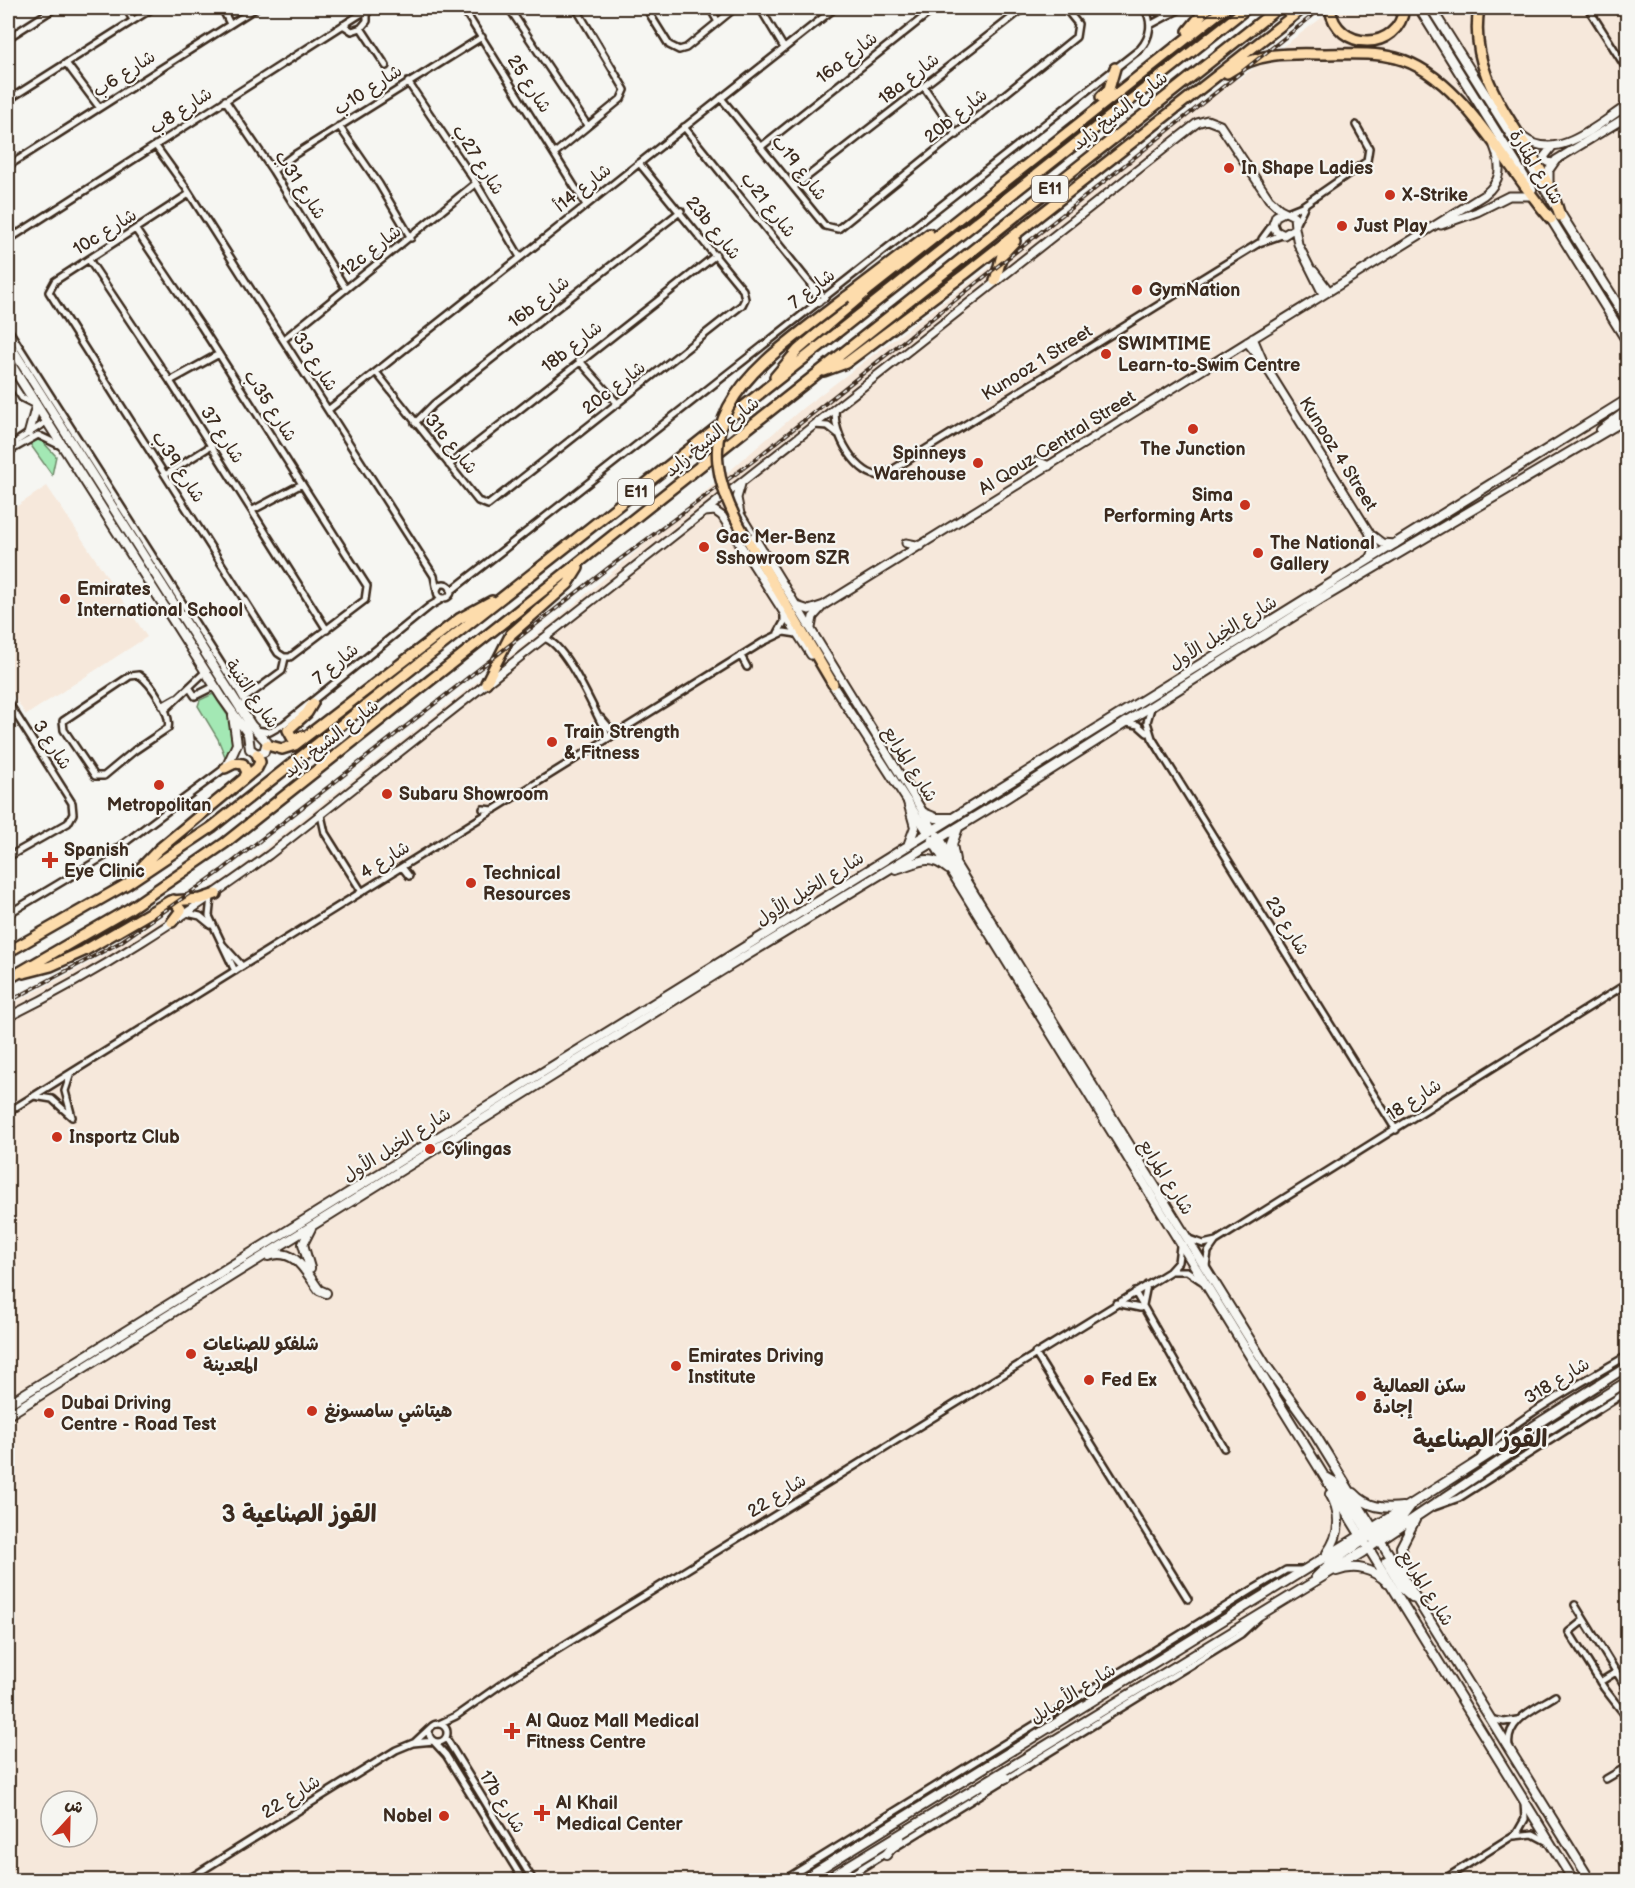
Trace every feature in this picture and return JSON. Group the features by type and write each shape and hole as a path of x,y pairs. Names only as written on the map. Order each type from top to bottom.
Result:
{"highway":[{"path":"1174,46 1207,8"},
{"path":"768,387 792,357 825,327 954,219 1225,8"},
{"name":"شارع الشيخ زايد","path":"8,952 127,884 212,827 1247,8"},
{"name":"شارع الشيخ زايد","path":"8,979 109,921 203,859 579,564 1278,8"},
{"path":"822,371 846,363 1057,202 1303,8"},
{"path":"1330,8 1334,22 1341,32 1351,39 1369,42 1391,33 1399,24 1404,8"},
{"path":"1479,8 1476,37 1487,81 1552,191 1556,217"},
{"path":"1181,105 1238,66 1262,56 1287,53 1381,55 1411,63 1432,74 1459,99 1532,196 1556,217"},
{"path":"1078,122 1088,108 1107,92 1115,68"},
{"path":"995,281 1005,252 1057,202"},
{"path":"832,684 729,507 719,473 718,447 726,412 738,389 756,369 914,245 954,219"},
{"path":"486,683 511,634 568,584 579,564"},
{"path":"267,745 286,748 294,745 459,618 500,599"},
{"path":"310,732 295,739 287,732 313,703"},
{"path":"127,884 158,850 259,766 257,754"},
{"path":"225,768 235,763 243,765 246,772 244,779"},
{"path":"18,974 43,969 84,951 173,900 198,900 213,896"},
{"path":"172,922 181,910 173,900"}],"main road":[{"name":"شارع المنارة","path":"1419,8 1556,217 1628,321"},
{"name":"شارع المنارة","path":"1431,8 1556,217 1628,343"},
{"name":"شارع الثنية","path":"8,342 255,730 265,738 267,745 264,752 257,754 250,748 248,734 215,686 64,447 35,406 8,360"},
{"name":"شارع الخيل الأول","path":"8,1404 1628,399"},
{"path":"29,433 35,406"},
{"path":"1597,436 1607,424 1628,410"},
{"name":"شارع الخيل الأول","path":"8,1414 959,827 1428,534 1504,494 1628,418"},
{"path":"46,422 52,421 78,459 86,465"},
{"path":"128,531 139,535"},
{"path":"161,569 161,583"},
{"path":"225,768 234,754 238,740 232,711"},
{"path":"908,802 915,827 908,845"},
{"path":"924,813 936,818 956,817"},
{"path":"956,864 952,844 959,827"},
{"name":"شارع المرابع","path":"931,832 953,873 1183,1239 1206,1269 1265,1364 1311,1428 1346,1485 1394,1589 1573,1881"},
{"name":"شارع المرابع","path":"936,840 956,864 1183,1239 1210,1292 1324,1476 1406,1583 1590,1881"},
{"path":"889,870 927,858 939,862 953,873"},
{"path":"310,1268 303,1244 313,1225"},
{"path":"258,1260 278,1253 293,1257 320,1290 326,1293"},
{"name":"شارع الأصايل","path":"825,1881 1311,1583 1410,1504 1628,1366"},
{"name":"شارع الأصايل","path":"802,1881 1321,1558 1416,1518 1519,1448 1628,1381"},
{"path":"1321,1558 1333,1543 1338,1522 1336,1507 1326,1488 1324,1476"},
{"path":"1346,1485 1360,1499 1373,1506 1387,1509 1410,1504"},
{"path":"1406,1583 1401,1562 1401,1547 1416,1518"},
{"path":"1370,1538 1403,1589 1415,1598"},
{"path":"1311,1583 1343,1569 1359,1568 1378,1575 1394,1589"},
{"path":"978,1787 1006,1778"},
{"path":"886,1855 903,1833"}],"street":[{"path":"8,38 55,8"},
{"path":"127,8 134,19"},
{"path":"8,100 153,8"},
{"path":"222,8 231,23"},
{"name":"شارع 6ب","path":"8,166 256,8"},
{"name":"شارع 25","path":"463,8 587,204"},
{"path":"509,8 586,127"},
{"path":"554,151 621,99 625,90 623,83 576,8"},
{"path":"646,8 669,45 677,50 684,49 735,8"},
{"path":"711,8 720,20"},
{"path":"760,8 786,47"},
{"name":"شارع 14أ","path":"327,409 835,8"},
{"name":"16a شارع","path":"761,145 934,8"},
{"name":"18a شارع","path":"796,188 1024,8"},
{"name":"20b شارع","path":"840,228 1076,37 1079,29 1076,21 1065,8"},
{"path":"1144,8 1168,15"},
{"path":"1144,8 1150,25 1182,8"},
{"path":"1588,8 1627,71"},
{"path":"343,25 352,31 361,28 367,21 369,9"},
{"name":"شارع 8ب","path":"8,240 369,9"},
{"name":"شارع 7","path":"255,730 266,732 274,730 313,703 430,606 444,598 464,579 615,464 1115,68 1143,45 1150,25"},
{"path":"361,28 386,66"},
{"name":"شارع 10ب","path":"272,169 480,35"},
{"path":"67,62 97,108"},
{"name":"شارع 27ب","path":"410,81 522,256"},
{"path":"922,88 959,134"},
{"name":"شارع 19ب","path":"723,97 825,226 832,230 840,228"},
{"name":"شارع 31ب","path":"227,99 348,288"},
{"path":"1517,131 1532,144 1552,147 1570,141 1627,105"},
{"path":"1552,191 1548,176 1553,163 1628,116"},
{"path":"8,1017 99,967 187,913 310,824 838,404 1197,123 1213,121 1222,126 1269,199 1294,216 1300,248"},
{"path":"341,125 413,236"},
{"path":"1273,223 1278,214 1306,203 1366,161 1369,148 1356,125"},
{"name":"شارع 21ب","path":"686,126 809,282 825,298"},
{"name":"شارع 33","path":"157,144 434,576 451,591"},
{"name":"Al Qouz Central Street","path":"797,606 808,610 824,605 1484,195 1494,185 1500,167 1494,146"},
{"path":"1552,147 1544,157 1547,162 1553,163"},
{"name":"23b شارع","path":"641,161 745,292"},
{"name":"12c شارع","path":"282,338 478,185"},
{"name":"10c شارع","path":"55,281 190,196"},
{"name":"Al Qouz Central Street","path":"1427,229 1477,212 1509,196 1532,196"},
{"path":"1269,199 1276,231 1300,248 1326,293"},
{"path":"1283,235 1296,225 1306,203"},
{"name":"16b شارع","path":"413,421 680,210"},
{"name":"Kunooz 1 Street","path":"1259,243 1273,223"},
{"path":"8,227 17,234"},
{"name":"شارع 35ب","path":"138,229 366,584 368,593 364,600 328,629"},
{"name":"Kunooz 1 Street","path":"838,404 834,418 841,438 862,470 871,475 884,475 1259,243 1283,235"},
{"name":"18b شارع","path":"447,464 714,253"},
{"name":"شارع 37","path":"91,259 328,629"},
{"name":"شارع 39ب","path":"55,281 49,288 52,300 278,653 285,658"},
{"name":"شارع 21ب","path":"809,282 819,302"},
{"name":"20c شارع","path":"493,502 742,305 745,292"},
{"path":"8,329 244,699 244,713"},
{"name":"Kunooz 4 Street","path":"1250,340 1369,532 1375,548 1370,559"},
{"path":"171,382 218,352"},
{"path":"581,359 616,405"},
{"name":"31c شارع","path":"375,373 480,503 493,502"},
{"path":"8,376 21,397 35,406"},
{"path":"1124,407 1128,416"},
{"path":"8,447 46,422"},
{"path":"810,428 825,425 841,438"},
{"path":"8,452 38,435 64,447"},
{"path":"166,477 213,447"},
{"path":"1037,461 1049,466"},
{"path":"254,511 301,482"},
{"path":"740,514 737,498 742,482"},
{"path":"702,512 715,511 723,519 725,512 730,510 740,514"},
{"name":"شارع المرابع","path":"740,514 924,813 931,832"},
{"name":"شارع المرابع","path":"723,519 908,802 931,832"},
{"name":"Kunooz 4 Street","path":"1369,532 1378,541 1395,544"},
{"path":"906,543 921,546"},
{"name":"شارع 33","path":"434,576 437,592"},
{"name":"شارع 7","path":"430,606 437,592 445,584 464,579"},
{"path":"437,592 444,598"},
{"path":"813,633 813,617 824,605"},
{"path":"778,633 784,622 784,614"},
{"path":"557,628 554,636 556,645 601,718 615,734"},
{"path":"244,699 282,671 285,658 295,655 328,629"},
{"path":"778,633 787,631 797,634"},
{"name":"شارع 4","path":"8,1112 778,633"},
{"path":"543,638 556,645"},
{"path":"741,656 747,667"},
{"path":"164,708 175,703 176,698 206,671"},
{"path":"132,675 144,678 164,708 170,722 166,730 134,751 102,777 92,773 63,725 66,717 99,699 132,675"},
{"path":"189,687 195,696 215,686"},
{"name":"شارع 3","path":"8,702 72,803 73,814 68,823 9,856"},
{"name":"شارع 23","path":"1152,705 1146,722 1152,738 1395,1130"},
{"path":"601,718 609,738"},
{"name":"شارع 23","path":"1123,723 1138,725 1152,738"},
{"path":"8,914 115,850 225,768"},
{"path":"483,808 494,810"},
{"path":"321,815 325,833"},
{"path":"310,824 319,826 325,833 362,892"},
{"path":"8,849 9,856"},
{"path":"402,867 409,876"},
{"path":"213,896 208,914 235,971"},
{"path":"187,913 203,918 213,928"},
{"path":"223,945 242,966"},
{"name":"شارع 18","path":"1216,1241 1628,983"},
{"path":"32,1096 52,1099 72,1117 65,1088 71,1072"},
{"path":"1169,1272 1179,1259 1183,1239 1198,1243 1216,1241"},
{"path":"1206,1269 1208,1252 1216,1241"},
{"path":"1169,1272 1181,1269 1190,1272 1210,1292"},
{"name":"شارع 22","path":"439,1724 456,1716 484,1695 1169,1272"},
{"path":"1141,1307 1148,1285"},
{"path":"1133,1293 1224,1448"},
{"path":"1114,1304 1141,1307"},
{"path":"1035,1353 1188,1599"},
{"name":"شارع 318","path":"1479,1460 1491,1442 1512,1427 1628,1355"},
{"path":"1432,1508 1459,1498 1628,1391"},
{"path":"784,1881 1252,1590 1286,1570 1303,1569"},
{"path":"1575,1605 1628,1691"},
{"path":"842,1881 1245,1632 1261,1613"},
{"path":"1584,1620 1569,1632 1600,1682 1626,1714"},
{"path":"1600,1682 1616,1672"},
{"path":"1489,1718 1504,1722 1519,1719 1555,1696"},
{"name":"شارع 22","path":"447,1736 456,1716"},
{"path":"1510,1752 1510,1732 1519,1719"},
{"path":"439,1724 444,1726 447,1736 442,1742 434,1741 429,1736 430,1728 439,1724"},
{"name":"شارع 22","path":"413,1743 430,1728"},
{"name":"17b شارع","path":"447,1736 533,1881"},
{"name":"شارع 22","path":"187,1881 396,1749 413,1743 434,1741"},
{"name":"17b شارع","path":"434,1741 446,1755 523,1881"},
{"path":"1606,1779 1628,1766"},
{"path":"1443,1881 1510,1838 1524,1822 1523,1801"},
{"path":"1510,1838 1533,1834 1550,1844"},
{"path":"499,1842 516,1863 524,1865"}],"shaded area":[{"path":"1335,8 1627,8 1627,1880 8,1880 8,1006 106,954 235,872 563,614 804,407 1102,183 1225,83 1239,79"},
{"name":"Emirates International School","path":"47,486 147,637 26,715 8,687 8,512"}],"green space":[{"path":"37,440 42,441 56,456 52,475 30,444"},
{"path":"213,694 230,719 235,741 226,759 218,739 198,706 200,700"}],"railway":[{"path":"8,1002 119,943 221,871 608,568 753,461 1322,8"}],"place":[{"name":"In Shape Ladies","path":"1229,168"},
{"name":"X-Strike","path":"1390,195"},
{"name":"Just Play","path":"1342,226"},
{"name":"GymNation","path":"1137,290"},
{"name":"SWIMTIME Learn-to-Swim Centre","path":"1106,354"},
{"name":"The Junction","path":"1193,429"},
{"name":"Spinneys Warehouse","path":"978,463"},
{"name":"Sima Performing Arts","path":"1245,505"},
{"name":"Gac Mer-Benz Sshowroom SZR","path":"704,547"},
{"name":"The National Gallery","path":"1258,553"},
{"name":"Emirates International School","path":"65,599"},
{"name":"Train Strength & Fitness","path":"552,742"},
{"name":"Metropolitan","path":"159,785"},
{"name":"Subaru Showroom","path":"387,794"},
{"name":"Spanish Eye Clinic","path":"50,860"},
{"name":"Technical Resources","path":"471,883"},
{"name":"Insportz Club","path":"57,1137"},
{"name":"Cylingas","path":"430,1149"},
{"name":"شلفكو للصناعات المعدينة","path":"191,1354"},
{"name":"Emirates Driving Institute","path":"676,1366"},
{"name":"Fed Ex","path":"1089,1380"},
{"name":"سكن العمالية إجادة","path":"1361,1396"},
{"name":"هيتاشي سامسونغ","path":"312,1411"},
{"name":"Dubai Driving Centre - Road Test","path":"49,1413"},
{"name":"Al Quoz Mall Medical Fitness Centre","path":"512,1731"},
{"name":"Al Khail Medical Center","path":"542,1813"},
{"name":"Nobel","path":"444,1816"}],"district":[{"name":"القوز الصناعية","path":"1480,1439"},
{"name":"القوز الصناعية 3","path":"299,1514"}]}
